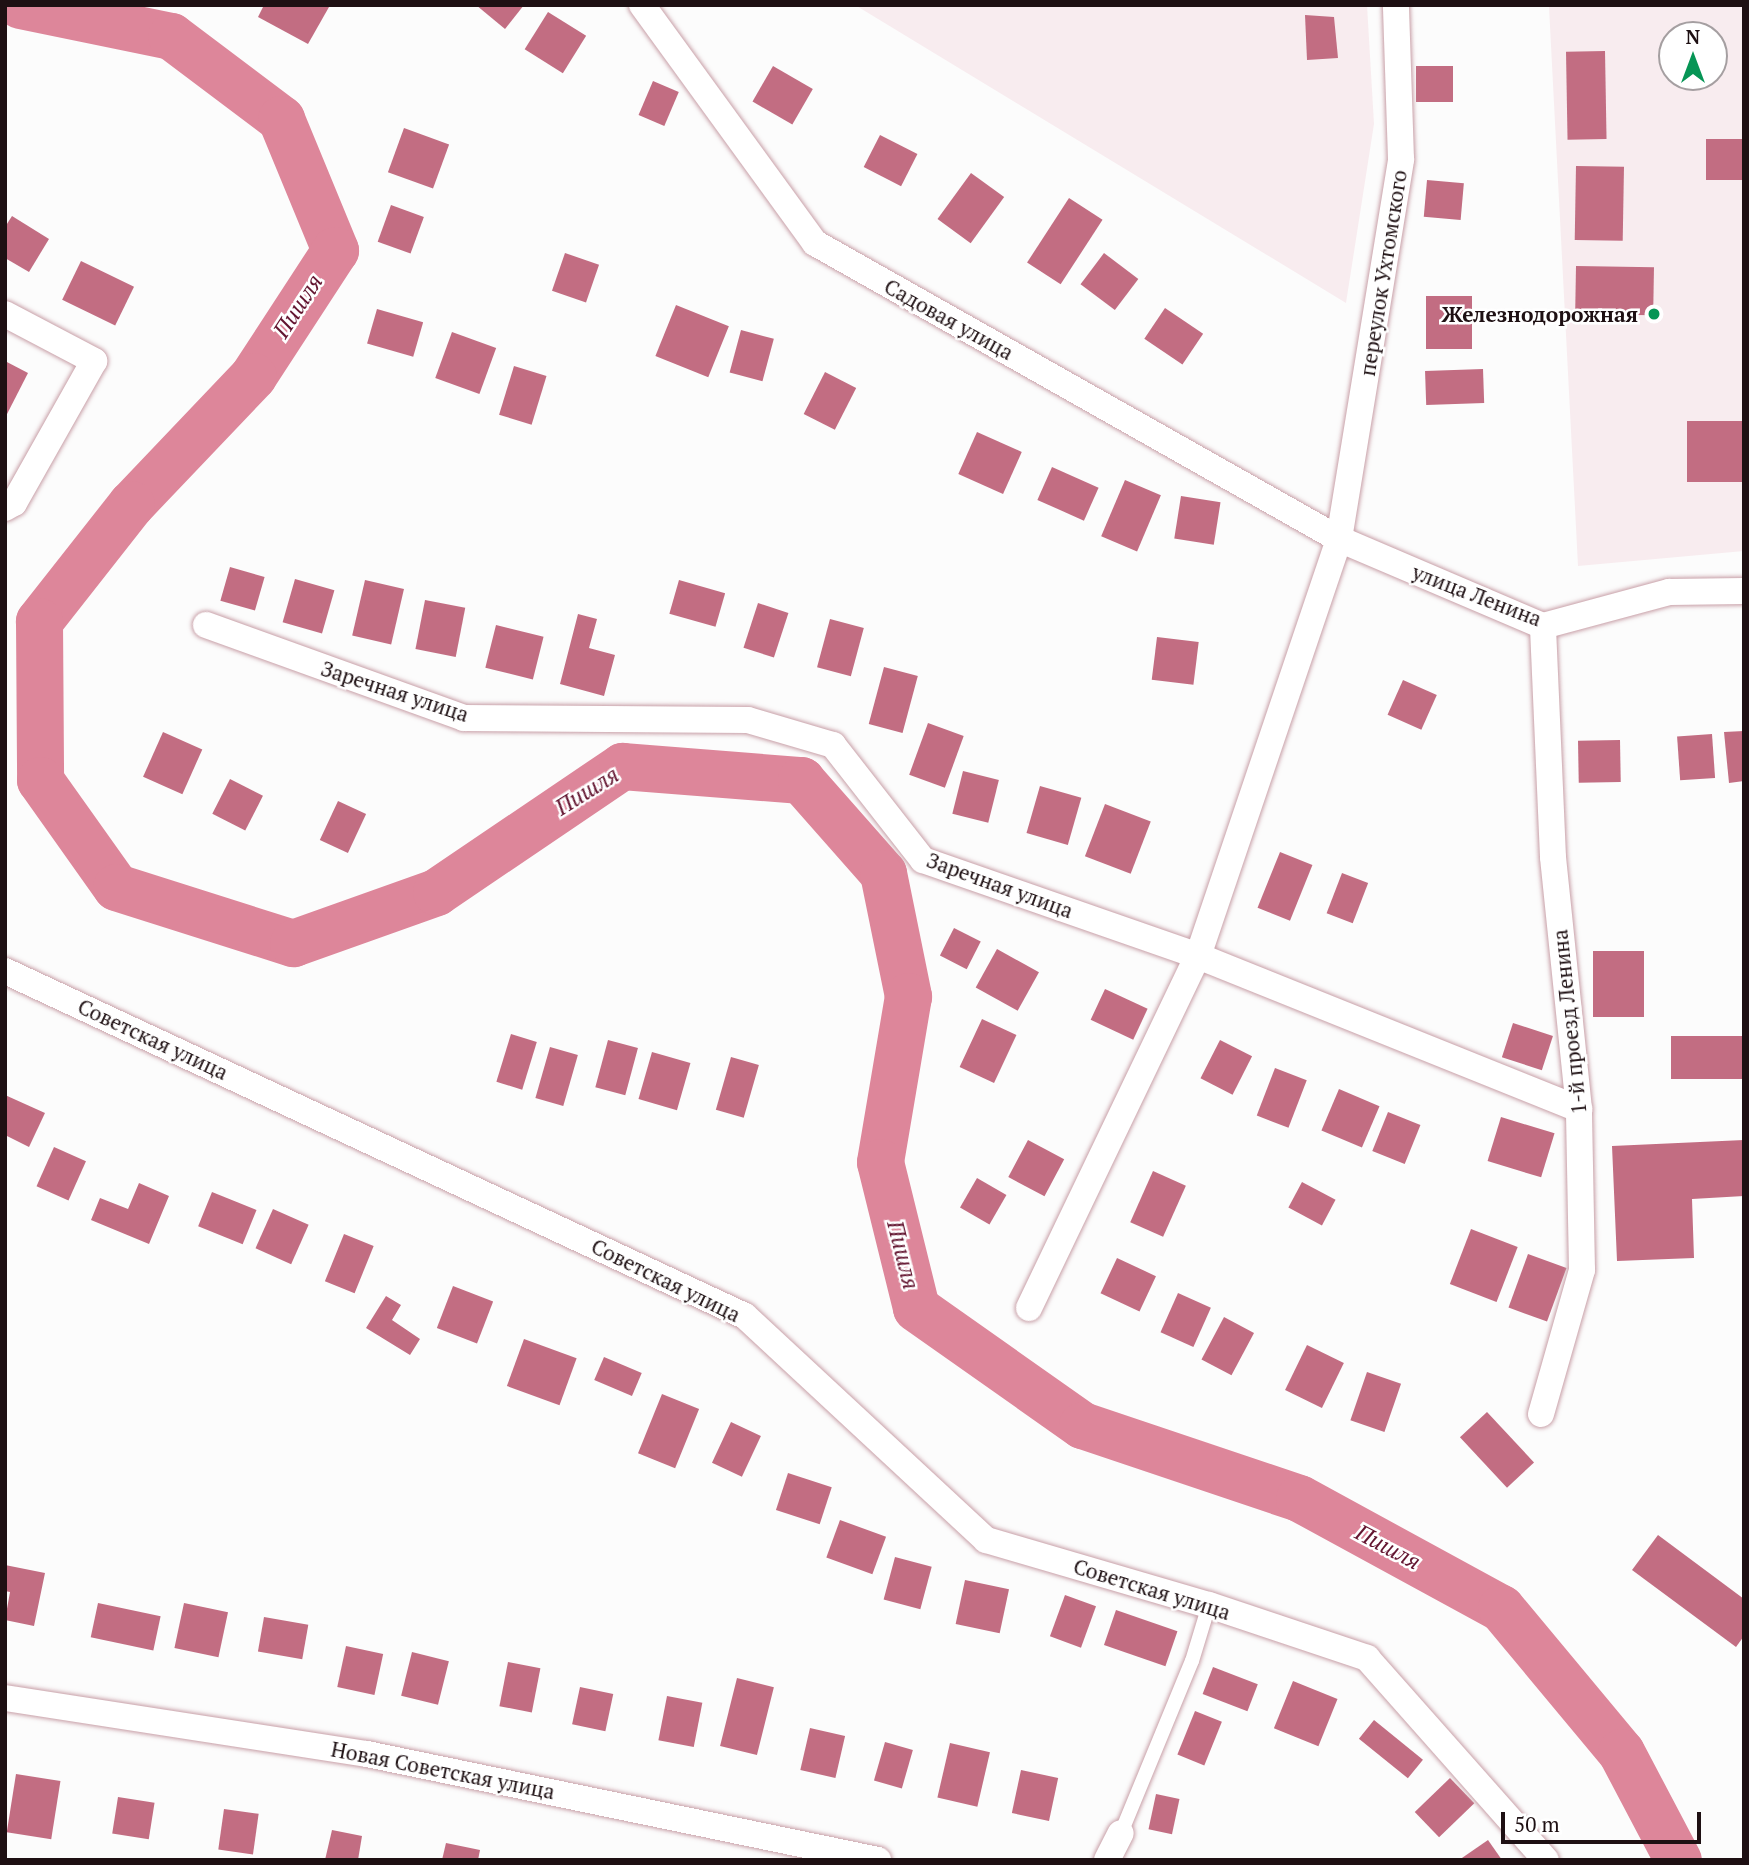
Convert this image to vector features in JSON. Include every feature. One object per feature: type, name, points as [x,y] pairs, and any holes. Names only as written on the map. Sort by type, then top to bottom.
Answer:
[{"type":"street","name":"Садовая улица","points":[[642,5],[815,243],[1339,539]]},
{"type":"street","name":"переулок Ухтомского","points":[[1029,1308],[1198,956],[1339,539],[1401,159],[1395,5]]},
{"type":"street","points":[[5,314],[94,361],[14,503],[5,508]]},
{"type":"street","name":"улица Ленина","points":[[1339,539],[1543,626],[1669,592],[1744,591]]},
{"type":"street","name":"Заречная улица","points":[[205,625],[464,718],[748,720],[833,745],[923,860],[1198,956],[1578,1109]]},
{"type":"street","name":"1-й проезд Ленина","points":[[1541,1414],[1582,1270],[1578,1109],[1553,857],[1543,626]]},
{"type":"street","name":"Советская улица","points":[[5,971],[745,1315],[986,1539],[1209,1605],[1367,1658],[1546,1860]]},
{"type":"street","name":"Новая Советская улица","points":[[5,1698],[367,1754],[878,1860]]},
{"type":"street","points":[[1107,1860],[1122,1833]]},
{"type":"lane","points":[[1122,1833],[1192,1661],[1209,1605]]},
{"type":"shaded area","points":[[855,5],[1367,5],[1374,124],[1346,303]]},
{"type":"shaded area","name":"Железнодорожная","points":[[1419,5],[1744,5],[1744,551],[1578,566],[1549,7]]},
{"type":"building","points":[[264,5],[329,7],[308,44],[258,17]]},
{"type":"building","points":[[476,5],[524,5],[505,29]]},
{"type":"building","points":[[548,12],[586,36],[563,73],[525,49]]},
{"type":"building","points":[[1305,15],[1334,17],[1338,58],[1307,60]]},
{"type":"building","points":[[1605,51],[1607,139],[1568,140],[1566,52]]},
{"type":"building","points":[[773,66],[813,89],[792,125],[752,102]]},
{"type":"building","points":[[1416,66],[1453,66],[1453,102],[1416,102]]},
{"type":"building","points":[[653,81],[679,92],[664,126],[639,115]]},
{"type":"building","points":[[404,128],[449,144],[433,189],[388,172]]},
{"type":"building","points":[[880,135],[917,154],[901,186],[864,167]]},
{"type":"building","points":[[1706,139],[1744,139],[1744,180],[1706,180]]},
{"type":"building","points":[[1576,166],[1624,167],[1623,241],[1575,240]]},
{"type":"building","points":[[971,173],[1004,197],[971,243],[937,219]]},
{"type":"building","points":[[1427,180],[1464,183],[1461,220],[1424,217]]},
{"type":"building","points":[[1069,198],[1103,220],[1061,284],[1027,263]]},
{"type":"building","points":[[391,205],[424,217],[411,254],[378,242]]},
{"type":"building","points":[[12,216],[49,239],[29,272],[5,258],[5,227]]},
{"type":"building","points":[[565,253],[599,265],[586,303],[552,291]]},
{"type":"building","points":[[1104,253],[1138,279],[1115,310],[1081,284]]},
{"type":"building","points":[[81,261],[134,287],[115,326],[62,300]]},
{"type":"building","points":[[1576,266],[1654,267],[1653,315],[1575,314]]},
{"type":"building","points":[[1426,296],[1472,296],[1472,349],[1426,349]]},
{"type":"building","points":[[676,305],[729,326],[708,377],[655,356]]},
{"type":"building","points":[[1165,308],[1203,334],[1182,364],[1144,339]]},
{"type":"building","points":[[377,309],[423,322],[413,357],[367,344]]},
{"type":"building","points":[[741,330],[774,339],[762,381],[730,373]]},
{"type":"building","points":[[452,332],[496,348],[479,394],[435,378]]},
{"type":"building","points":[[5,361],[28,373],[5,418]]},
{"type":"building","points":[[514,366],[547,376],[532,425],[499,415]]},
{"type":"building","points":[[1483,369],[1484,403],[1426,405],[1425,371]]},
{"type":"building","points":[[825,372],[856,388],[835,430],[804,414]]},
{"type":"building","points":[[1687,421],[1744,421],[1744,482],[1687,482]]},
{"type":"building","points":[[977,432],[1022,452],[1003,494],[958,474]]},
{"type":"building","points":[[1052,467],[1099,488],[1084,521],[1037,500]]},
{"type":"building","points":[[1125,480],[1161,495],[1137,551],[1101,536]]},
{"type":"building","points":[[1181,496],[1221,502],[1214,545],[1174,538]]},
{"type":"building","points":[[230,567],[265,577],[255,611],[220,601]]},
{"type":"building","points":[[295,579],[334,590],[322,634],[283,622]]},
{"type":"building","points":[[365,580],[404,589],[391,645],[352,636]]},
{"type":"building","points":[[679,580],[725,593],[715,627],[669,614]]},
{"type":"building","points":[[425,600],[465,608],[456,657],[415,649]]},
{"type":"building","points":[[758,603],[788,613],[774,658],[743,648]]},
{"type":"building","points":[[578,614],[597,619],[589,648],[615,655],[604,696],[560,684]]},
{"type":"building","points":[[830,619],[864,628],[851,676],[817,667]]},
{"type":"building","points":[[496,625],[544,637],[533,680],[485,668]]},
{"type":"building","points":[[1157,637],[1199,642],[1193,685],[1152,680]]},
{"type":"building","points":[[884,667],[918,676],[903,733],[869,724]]},
{"type":"building","points":[[1403,680],[1437,695],[1421,730],[1388,715]]},
{"type":"building","points":[[928,723],[964,736],[945,788],[909,775]]},
{"type":"building","points":[[1744,731],[1744,781],[1729,783],[1724,732]]},
{"type":"building","points":[[163,732],[202,749],[182,794],[143,777]]},
{"type":"building","points":[[1712,734],[1715,778],[1680,780],[1677,736]]},
{"type":"building","points":[[1620,740],[1621,782],[1579,783],[1578,741]]},
{"type":"building","points":[[963,771],[999,780],[988,823],[952,814]]},
{"type":"building","points":[[230,779],[263,796],[245,831],[212,814]]},
{"type":"building","points":[[1040,786],[1081,798],[1068,845],[1026,833]]},
{"type":"building","points":[[338,801],[366,814],[348,853],[320,840]]},
{"type":"building","points":[[1105,804],[1151,822],[1131,874],[1085,856]]},
{"type":"building","points":[[1280,852],[1312,865],[1290,921],[1258,908]]},
{"type":"building","points":[[1342,873],[1368,883],[1353,923],[1327,913]]},
{"type":"building","points":[[954,928],[981,942],[967,969],[940,956]]},
{"type":"building","points":[[997,949],[1039,972],[1018,1011],[976,987]]},
{"type":"building","points":[[1593,951],[1644,951],[1644,1017],[1593,1017]]},
{"type":"building","points":[[1105,989],[1148,1009],[1133,1040],[1091,1020]]},
{"type":"building","points":[[982,1019],[1016,1035],[994,1083],[960,1067]]},
{"type":"building","points":[[1513,1023],[1553,1036],[1542,1070],[1502,1057]]},
{"type":"building","points":[[511,1034],[537,1042],[522,1090],[496,1082]]},
{"type":"building","points":[[1671,1036],[1744,1036],[1744,1079],[1671,1079]]},
{"type":"building","points":[[608,1040],[638,1048],[625,1095],[595,1087]]},
{"type":"building","points":[[1220,1040],[1252,1056],[1233,1095],[1200,1078]]},
{"type":"building","points":[[550,1047],[578,1055],[563,1106],[535,1098]]},
{"type":"building","points":[[652,1052],[690,1063],[677,1110],[638,1099]]},
{"type":"building","points":[[731,1057],[759,1065],[744,1118],[716,1110]]},
{"type":"building","points":[[1275,1068],[1307,1080],[1288,1128],[1257,1116]]},
{"type":"building","points":[[1339,1089],[1380,1106],[1362,1148],[1321,1130]]},
{"type":"building","points":[[5,1095],[45,1113],[29,1147],[5,1135]]},
{"type":"building","points":[[1388,1112],[1420,1125],[1405,1164],[1372,1151]]},
{"type":"building","points":[[1501,1117],[1555,1133],[1541,1177],[1488,1161]]},
{"type":"building","points":[[1028,1140],[1064,1159],[1044,1196],[1008,1177]]},
{"type":"building","points":[[1744,1140],[1744,1196],[1692,1199],[1694,1258],[1617,1261],[1612,1146]]},
{"type":"building","points":[[54,1147],[86,1161],[68,1201],[37,1186]]},
{"type":"building","points":[[1153,1171],[1186,1186],[1163,1237],[1130,1222]]},
{"type":"building","points":[[977,1178],[1006,1195],[989,1224],[960,1207]]},
{"type":"building","points":[[1302,1182],[1336,1200],[1322,1225],[1288,1208]]},
{"type":"building","points":[[139,1183],[169,1196],[149,1244],[91,1220],[100,1198],[128,1209]]},
{"type":"building","points":[[212,1192],[257,1210],[243,1244],[198,1226]]},
{"type":"building","points":[[273,1209],[309,1225],[291,1264],[256,1248]]},
{"type":"building","points":[[1471,1229],[1518,1247],[1497,1302],[1450,1284]]},
{"type":"building","points":[[344,1234],[374,1246],[355,1293],[325,1281]]},
{"type":"building","points":[[1528,1254],[1567,1268],[1547,1322],[1509,1308]]},
{"type":"building","points":[[1117,1258],[1156,1276],[1139,1312],[1101,1293]]},
{"type":"building","points":[[453,1286],[493,1301],[477,1343],[437,1328]]},
{"type":"building","points":[[1178,1293],[1211,1308],[1193,1347],[1161,1332]]},
{"type":"building","points":[[386,1296],[401,1305],[392,1320],[420,1339],[410,1355],[366,1328]]},
{"type":"building","points":[[1224,1317],[1254,1333],[1231,1375],[1201,1359]]},
{"type":"building","points":[[524,1339],[577,1358],[560,1405],[507,1386]]},
{"type":"building","points":[[1307,1345],[1344,1363],[1322,1408],[1285,1390]]},
{"type":"building","points":[[604,1357],[642,1373],[632,1396],[594,1380]]},
{"type":"building","points":[[1367,1372],[1401,1384],[1384,1432],[1350,1420]]},
{"type":"building","points":[[662,1394],[699,1409],[675,1468],[638,1453]]},
{"type":"building","points":[[1487,1412],[1534,1462],[1507,1488],[1460,1437]]},
{"type":"building","points":[[731,1422],[761,1436],[742,1477],[712,1463]]},
{"type":"building","points":[[788,1473],[832,1487],[820,1524],[776,1510]]},
{"type":"building","points":[[840,1520],[886,1537],[872,1574],[826,1558]]},
{"type":"building","points":[[1658,1535],[1744,1599],[1744,1636],[1736,1647],[1632,1570]]},
{"type":"building","points":[[895,1557],[932,1567],[920,1609],[884,1600]]},
{"type":"building","points":[[5,1565],[45,1573],[34,1626],[5,1620],[10,1592],[5,1591]]},
{"type":"building","points":[[965,1580],[1009,1589],[1000,1633],[956,1624]]},
{"type":"building","points":[[1065,1595],[1096,1606],[1081,1648],[1050,1636]]},
{"type":"building","points":[[98,1603],[161,1616],[153,1651],[91,1637]]},
{"type":"building","points":[[184,1603],[228,1612],[218,1657],[174,1648]]},
{"type":"building","points":[[1116,1610],[1177,1631],[1165,1666],[1104,1645]]},
{"type":"building","points":[[264,1617],[308,1625],[302,1659],[258,1651]]},
{"type":"building","points":[[346,1646],[383,1654],[374,1695],[337,1687]]},
{"type":"building","points":[[412,1652],[449,1661],[438,1705],[401,1696]]},
{"type":"building","points":[[508,1662],[540,1668],[532,1712],[499,1706]]},
{"type":"building","points":[[1213,1667],[1258,1684],[1247,1711],[1203,1694]]},
{"type":"building","points":[[737,1678],[774,1687],[757,1755],[720,1746]]},
{"type":"building","points":[[1293,1681],[1338,1699],[1318,1746],[1274,1728]]},
{"type":"building","points":[[580,1687],[613,1694],[605,1731],[572,1724]]},
{"type":"building","points":[[667,1696],[702,1703],[694,1747],[658,1740]]},
{"type":"building","points":[[1195,1711],[1222,1722],[1204,1765],[1177,1755]]},
{"type":"building","points":[[1374,1720],[1423,1760],[1408,1778],[1359,1739]]},
{"type":"building","points":[[810,1728],[845,1736],[835,1778],[800,1770]]},
{"type":"building","points":[[885,1742],[913,1750],[902,1788],[874,1780]]},
{"type":"building","points":[[950,1743],[990,1752],[977,1807],[937,1798]]},
{"type":"building","points":[[1021,1770],[1058,1778],[1049,1821],[1012,1813]]},
{"type":"building","points":[[16,1774],[60,1781],[51,1839],[7,1832]]},
{"type":"building","points":[[1450,1778],[1474,1803],[1439,1837],[1415,1812]]},
{"type":"building","points":[[1156,1794],[1179,1799],[1172,1834],[1149,1829]]},
{"type":"building","points":[[118,1797],[155,1803],[149,1839],[112,1834]]},
{"type":"building","points":[[224,1809],[259,1814],[253,1854],[218,1850]]},
{"type":"building","points":[[332,1830],[362,1836],[358,1860],[325,1860]]},
{"type":"building","points":[[1488,1840],[1502,1860],[1459,1860]]},
{"type":"building","points":[[446,1843],[480,1850],[478,1860],[442,1860]]},
{"type":"waterway","name":"Пишля","points":[[20,5],[171,36],[281,119],[335,250],[253,376],[131,504],[39,621],[40,780],[116,887],[293,943],[436,892],[622,766],[801,780],[883,873],[908,996],[880,1162],[916,1308],[1082,1425],[1299,1498],[1501,1608],[1621,1752],[1678,1860]]},
{"type":"place","name":"Железнодорожная","points":[[1654,314]]}]
